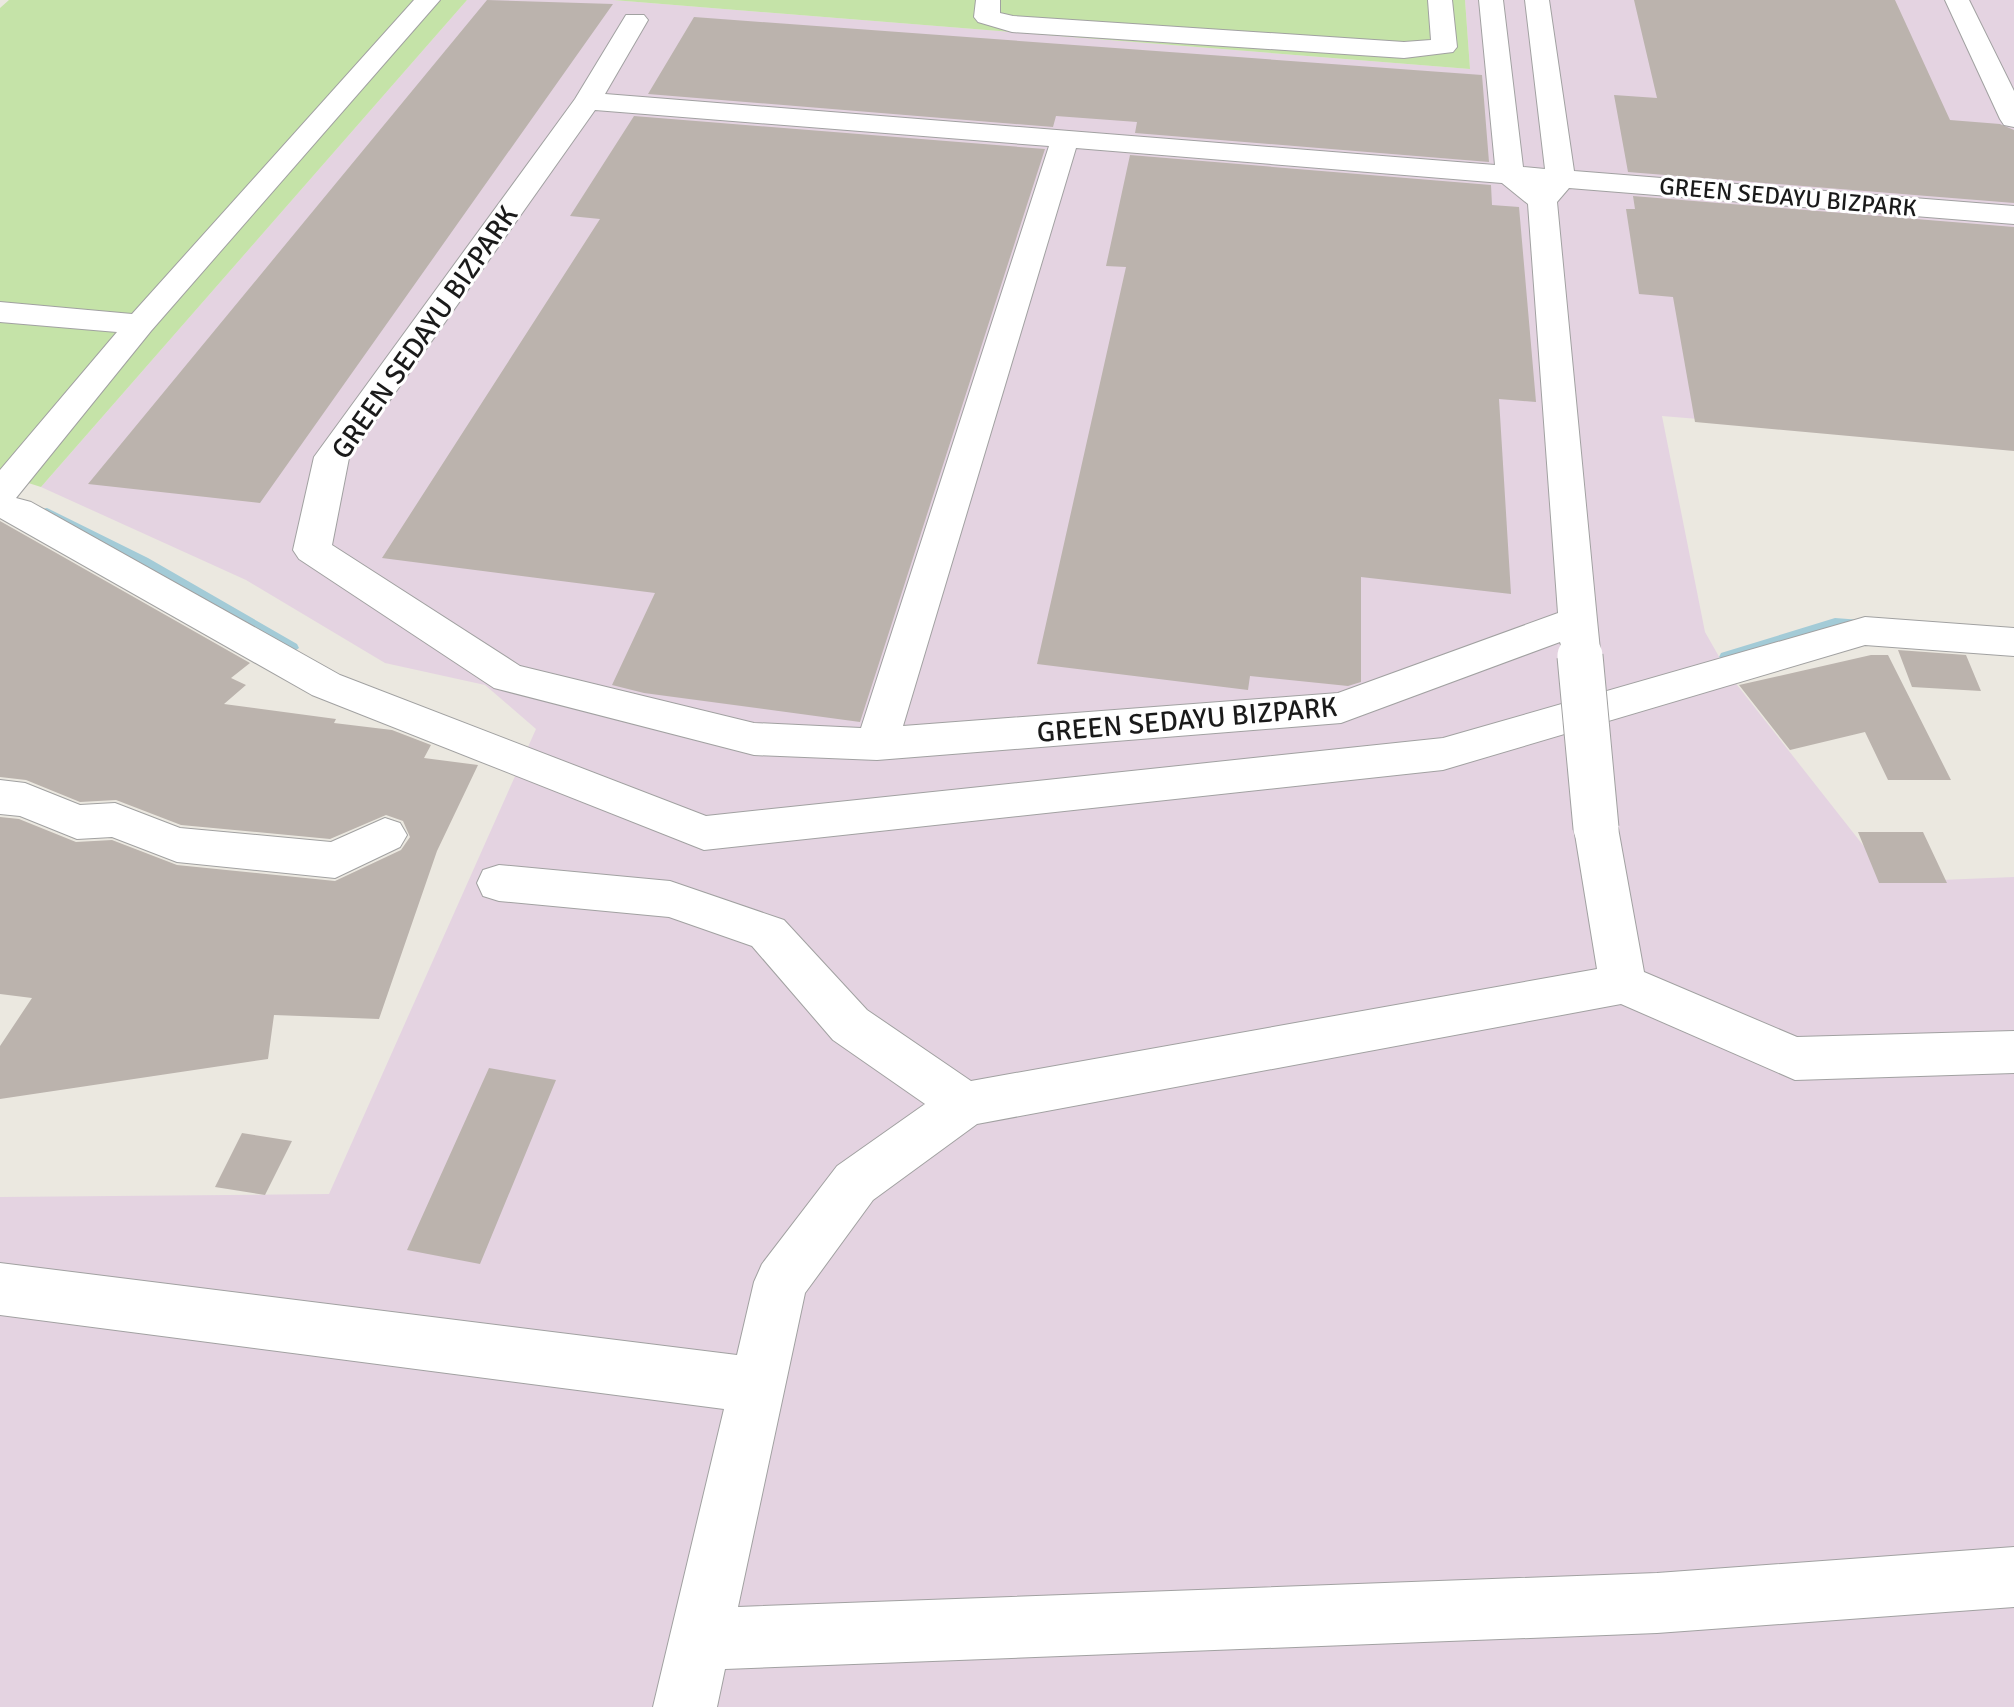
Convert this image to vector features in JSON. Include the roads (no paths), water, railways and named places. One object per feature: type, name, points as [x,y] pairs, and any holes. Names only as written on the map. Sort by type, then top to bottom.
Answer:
[{"type":"street","points":[[0,493],[140,324],[428,0]]},
{"type":"street","points":[[988,0],[987,17],[1012,24],[1404,50],[1444,47],[1440,0]]},
{"type":"street","points":[[1491,0],[1510,175]]},
{"type":"street","points":[[1537,0],[1579,636],[1596,828],[1623,984]]},
{"type":"street","points":[[1957,0],[2014,119]]},
{"type":"street","name":"GREEN SEDAYU BIZPARK","points":[[635,20],[588,101],[332,457],[312,550],[508,678],[754,739],[877,744],[1341,708],[1579,636]]},
{"type":"street","name":"GREEN SEDAYU BIZPARK","points":[[588,101],[1510,175],[1551,190],[2014,215]]},
{"type":"street","points":[[877,744],[1065,140]]},
{"type":"street","points":[[0,312],[140,324]]},
{"type":"street","points":[[0,506],[18,510],[326,685],[704,833],[1443,754],[1865,631],[2014,642]]},
{"type":"street","points":[[0,797],[25,800],[77,822],[115,820],[177,845],[335,860],[385,835]]},
{"type":"street","points":[[499,883],[670,899],[768,933],[850,1025],[965,1104]]},
{"type":"street","points":[[685,1707],[781,1282],[855,1183],[965,1104],[1623,984],[1795,1059],[2014,1052]]},
{"type":"street","points":[[0,1289],[757,1385]]},
{"type":"street","points":[[700,1639],[1657,1603],[2014,1577]]},
{"type":"waterway","points":[[47,512],[143,561],[292,648]]},
{"type":"waterway","points":[[1726,657],[1835,623],[1861,625]]}]
